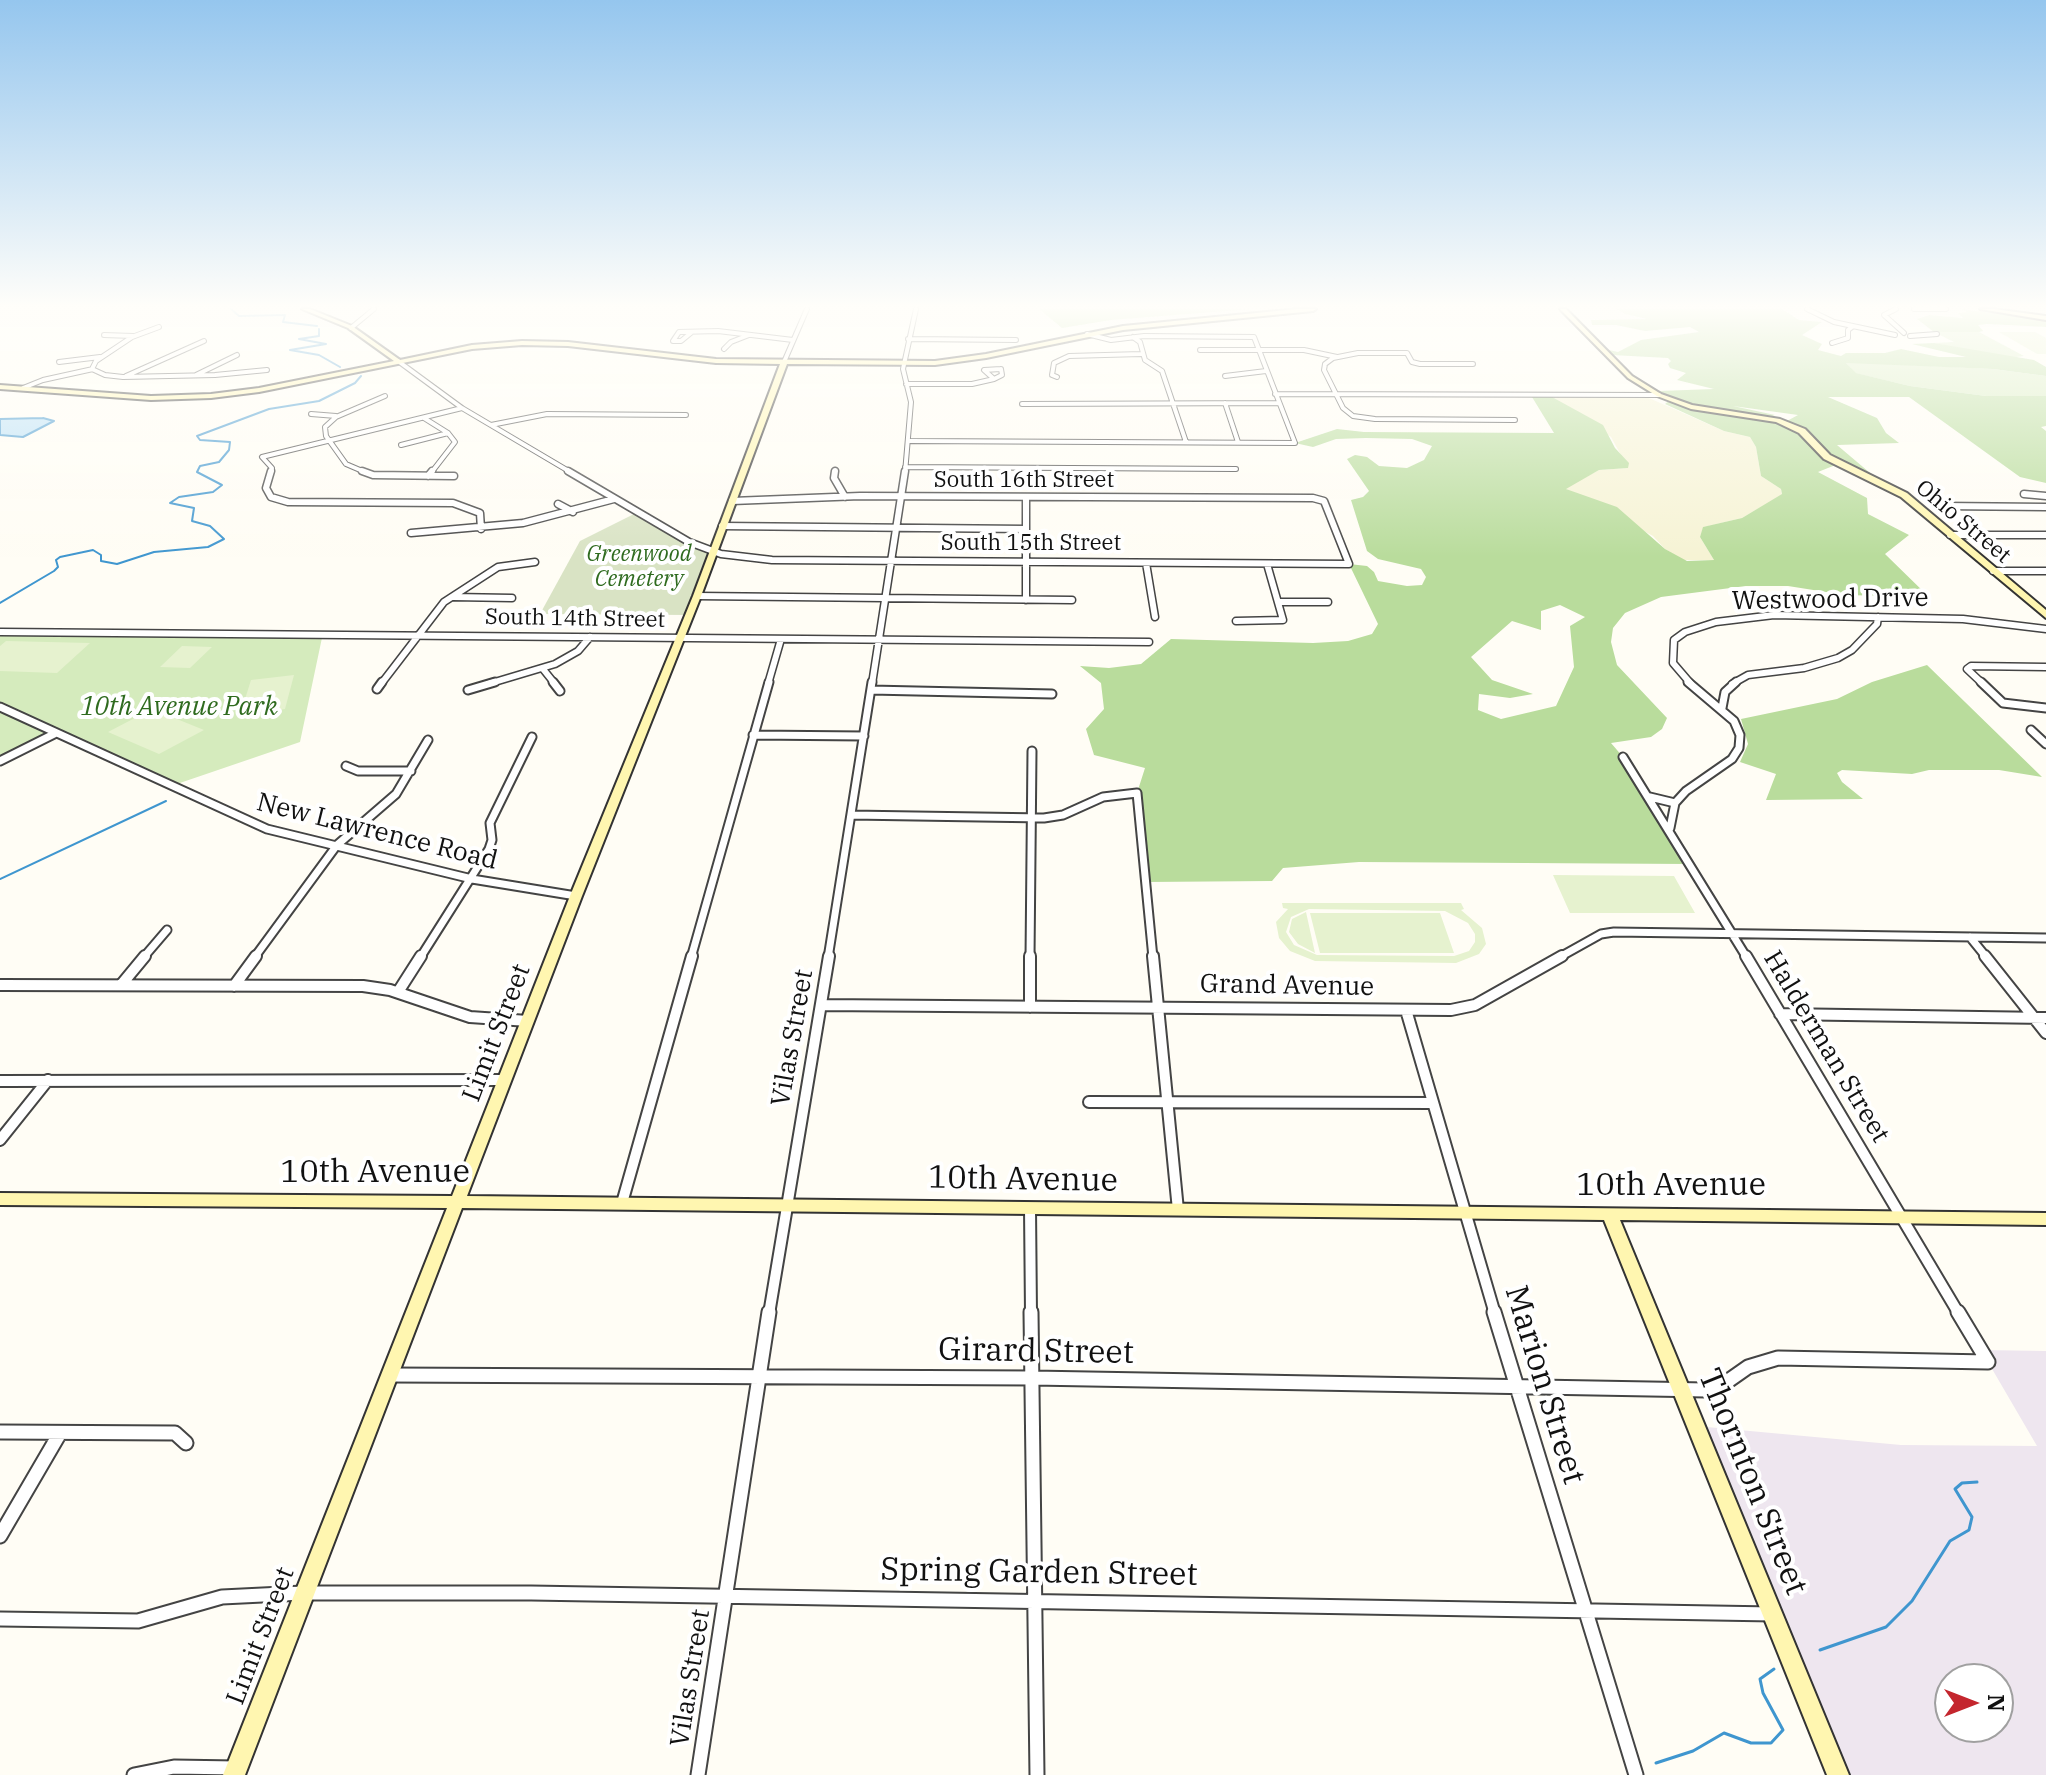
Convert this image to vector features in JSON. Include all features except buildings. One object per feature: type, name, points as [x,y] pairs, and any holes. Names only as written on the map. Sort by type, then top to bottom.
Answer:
[{"type":"street","points":[[74,392],[151,398],[244,392]]},
{"type":"street","name":"South 15th Street","points":[[440,392],[614,499],[713,552],[749,559],[1349,564]]},
{"type":"street","name":"Limit Street","points":[[235,1772],[576,896],[697,596],[773,392]]},
{"type":"street","name":"Vilas Street","points":[[698,1775],[786,1204],[880,640],[910,441],[912,414],[908,392]]},
{"type":"street","points":[[1171,392],[1186,442]]},
{"type":"street","name":"Ohio Street","points":[[1654,392],[1691,407],[1787,423],[1809,436],[1827,457],[1893,488],[2046,615]]},
{"type":"street","points":[[910,441],[1295,443],[1275,394],[1659,395]]},
{"type":"street","points":[[1336,394],[1346,412],[1363,418],[1515,420]]},
{"type":"street","points":[[385,396],[336,417],[325,427],[324,432],[346,464],[361,472],[387,476],[454,476]]},
{"type":"street","points":[[1225,403],[1238,442]]},
{"type":"street","points":[[1022,404],[1279,403]]},
{"type":"street","points":[[462,408],[262,457],[272,468],[266,488],[268,494],[278,500],[453,503],[480,513],[481,529]]},
{"type":"street","points":[[311,414],[336,417]]},
{"type":"street","points":[[491,425],[547,414],[665,415]]},
{"type":"street","points":[[424,418],[454,438],[454,446],[428,476]]},
{"type":"street","points":[[401,445],[448,433]]},
{"type":"street","points":[[905,467],[1236,469]]},
{"type":"street","points":[[835,471],[834,478],[845,497]]},
{"type":"street","points":[[2024,494],[2045,497]]},
{"type":"street","name":"South 16th Street","points":[[732,501],[901,496],[1318,498],[1324,501],[1349,564]]},
{"type":"street","points":[[1026,497],[1026,600]]},
{"type":"street","points":[[411,533],[523,523],[614,499]]},
{"type":"street","points":[[558,504],[573,512]]},
{"type":"street","points":[[1942,506],[2046,507]]},
{"type":"street","points":[[722,526],[1026,529]]},
{"type":"street","points":[[1950,535],[2046,535]]},
{"type":"street","points":[[377,689],[438,608],[502,565],[535,562]]},
{"type":"street","points":[[1146,563],[1155,617]]},
{"type":"street","points":[[1236,621],[1283,620],[1267,564]]},
{"type":"street","points":[[1993,571],[2046,571]]},
{"type":"street","points":[[697,596],[1072,600]]},
{"type":"street","points":[[452,597],[512,598]]},
{"type":"street","points":[[1279,602],[1328,602]]},
{"type":"street","name":"Westwood Drive","points":[[1675,803],[1686,791],[1732,759],[1739,748],[1740,735],[1734,721],[1722,708],[1680,674],[1673,663],[1674,640],[1685,632],[1744,616],[1986,621],[2046,629]]},
{"type":"street","points":[[1702,692],[1725,692],[1748,675],[1804,668],[1838,658],[1852,650],[1877,624],[1878,617]]},
{"type":"street","name":"South 14th Street","points":[[0,632],[1149,642]]},
{"type":"street","points":[[468,690],[567,659],[590,637]]},
{"type":"street","points":[[622,1203],[781,639]]},
{"type":"street","points":[[2046,667],[1971,666],[1967,669],[2003,703],[2046,708]]},
{"type":"street","points":[[543,669],[560,691]]},
{"type":"street","points":[[871,690],[1052,694]]},
{"type":"street","points":[[1722,708],[1725,692]]},
{"type":"street","name":"New Lawrence Road","points":[[0,707],[245,821],[472,879],[576,896]]},
{"type":"street","points":[[2031,730],[2046,744]]},
{"type":"street","points":[[0,761],[56,733]]},
{"type":"street","points":[[753,735],[864,736]]},
{"type":"street","points":[[398,992],[472,879],[492,840],[490,823],[494,813],[532,737]]},
{"type":"street","points":[[234,986],[337,845],[391,801],[428,740]]},
{"type":"street","points":[[1030,1007],[1032,751]]},
{"type":"street","name":"Halderman Street","points":[[1623,757],[1670,829],[1988,1362]]},
{"type":"street","points":[[346,766],[358,771],[411,771]]},
{"type":"street","points":[[851,815],[1063,815],[1103,797],[1137,793],[1178,1210]]},
{"type":"street","points":[[1649,797],[1675,803],[1670,829]]},
{"type":"street","points":[[121,985],[167,930]]},
{"type":"street","name":"Grand Avenue","points":[[821,1005],[1451,1010],[1475,1005],[1601,934],[1732,932],[2046,938]]},
{"type":"street","points":[[1970,937],[2046,1033]]},
{"type":"street","points":[[0,985],[363,986],[398,992],[470,1017],[528,1021]]},
{"type":"street","name":"Marion Street","points":[[1406,1010],[1464,1214],[1636,1775]]},
{"type":"street","points":[[1780,1014],[2046,1018]]},
{"type":"street","points":[[0,1140],[48,1080]]},
{"type":"street","points":[[0,1081],[505,1080]]},
{"type":"street","points":[[1089,1102],[1433,1103]]},
{"type":"street","name":"10th Avenue","points":[[0,1199],[786,1204],[2046,1219]]},
{"type":"street","points":[[1030,1208],[1037,1775]]},
{"type":"street","name":"Thornton Street","points":[[1609,1213],[1838,1775]]},
{"type":"street","name":"Girard Street","points":[[390,1375],[1033,1378],[1706,1390],[1728,1381],[1748,1367],[1778,1358],[1988,1362]]},
{"type":"street","points":[[0,1432],[175,1433],[186,1443]]},
{"type":"street","points":[[0,1536],[60,1433]]},
{"type":"street","name":"Spring Garden Street","points":[[0,1619],[138,1621],[222,1597],[303,1593],[1036,1600],[1774,1614]]},
{"type":"street","points":[[134,1775],[174,1767],[235,1772]]},
{"type":"shaded area","points":[[1552,397],[1649,398],[1724,431],[1750,437],[1756,447],[1761,476],[1781,489],[1782,495],[1742,518],[1704,527],[1700,537],[1714,560],[1682,560],[1653,536],[1564,488],[1599,470],[1628,468],[1611,437]]},
{"type":"shaded area","points":[[1981,1350],[2046,1351],[2046,1775],[1838,1775],[1696,1426],[1901,1445],[2037,1446]]},
{"type":"green space","points":[[1660,392],[1954,392],[1986,396],[2046,396],[2046,426],[2041,427],[2046,431],[2046,483],[2020,477],[1909,397],[1828,397],[1877,418],[1886,433],[1899,443],[1837,445],[1876,478],[1837,461],[1812,435],[1787,421],[1798,415],[1733,406],[1775,415],[1772,416],[1674,400]]},
{"type":"green space","points":[[1954,392],[2046,392],[2046,396],[1986,396]]},
{"type":"green space","points":[[1532,397],[1552,397],[1603,425],[1615,448],[1629,463],[1628,468],[1599,470],[1566,489],[1617,507],[1665,549],[1687,561],[1714,560],[1700,537],[1703,527],[1742,518],[1782,494],[1781,489],[1761,476],[1756,447],[1750,437],[1724,431],[1665,404],[1670,400],[1787,423],[1838,464],[1818,472],[1867,498],[1868,514],[1909,535],[1885,554],[1929,597],[1845,595],[1788,586],[1746,586],[1661,597],[1625,613],[1613,628],[1611,642],[1617,665],[1667,718],[1662,729],[1651,737],[1611,743],[1690,864],[1359,862],[1283,868],[1272,881],[1146,882],[1137,793],[1145,768],[1094,755],[1086,729],[1104,709],[1101,683],[1080,666],[1109,668],[1141,664],[1171,639],[1348,641],[1372,634],[1378,624],[1349,564],[1367,566],[1378,581],[1422,585],[1426,577],[1421,569],[1378,559],[1367,551],[1351,500],[1363,497],[1369,491],[1347,459],[1355,455],[1367,457],[1379,466],[1407,468],[1424,460],[1432,446],[1412,439],[1336,439],[1313,447],[1295,443],[1337,429],[1364,432],[1554,433]],"holes":[[[1560,605],[1585,617],[1570,626],[1574,667],[1556,706],[1501,719],[1478,710],[1479,694],[1510,698],[1533,694],[1492,680],[1471,657],[1512,621],[1541,630],[1541,611]]]},
{"type":"green space","name":"Greenwood Cemetery","points":[[638,512],[713,552],[689,615],[540,614],[580,541]]},
{"type":"green space","name":"10th Avenue Park","points":[[323,633],[300,742],[174,785],[56,733],[0,761],[0,635]]},
{"type":"green space","points":[[6,641],[90,643],[57,673],[0,671],[0,646]]},
{"type":"green space","points":[[182,646],[212,647],[190,668],[160,667]]},
{"type":"green space","points":[[1927,665],[2042,777],[1999,770],[1929,770],[1912,774],[1842,770],[1837,773],[1842,782],[1863,799],[1766,800],[1776,774],[1740,762],[1748,744],[1741,719],[1837,699],[1872,682]]},
{"type":"green space","points":[[294,675],[285,709],[240,715],[251,680]]},
{"type":"green space","points":[[152,709],[204,730],[159,754],[108,732]]},
{"type":"green space","points":[[1553,875],[1674,876],[1695,913],[1570,913]]},
{"type":"green space","points":[[1282,903],[1461,903],[1464,909],[1461,910],[1482,928],[1486,944],[1479,954],[1456,963],[1315,961],[1290,951],[1279,938],[1276,922],[1288,909],[1283,908]],"holes":[[[1309,909],[1445,911],[1468,923],[1475,934],[1475,942],[1469,951],[1454,956],[1317,955],[1294,945],[1286,932],[1291,917]]]},
{"type":"green space","points":[[1306,912],[1315,953],[1298,944],[1289,932],[1292,919]]},
{"type":"green space","points":[[1310,913],[1440,913],[1454,953],[1320,953]]},
{"type":"water","points":[[43,418],[54,421],[23,437],[0,435],[0,419]]},
{"type":"waterway","points":[[0,603],[54,571],[58,567],[56,560],[60,557],[93,550],[101,555],[101,561],[117,564],[154,552],[208,547],[224,539],[210,526],[192,521],[194,508],[170,503],[179,497],[213,492],[222,485],[197,472],[200,466],[219,462],[229,450],[230,442],[200,440],[197,436],[269,409],[319,401],[337,392]]},
{"type":"waterway","points":[[0,879],[166,801]]},
{"type":"waterway","points":[[1820,1650],[1886,1627],[1912,1601],[1950,1541],[1969,1530],[1972,1517],[1955,1489],[1962,1483],[1977,1482]]},
{"type":"waterway","points":[[1656,1763],[1693,1751],[1724,1733],[1751,1743],[1771,1743],[1783,1730],[1763,1693],[1760,1679],[1774,1669]]}]
